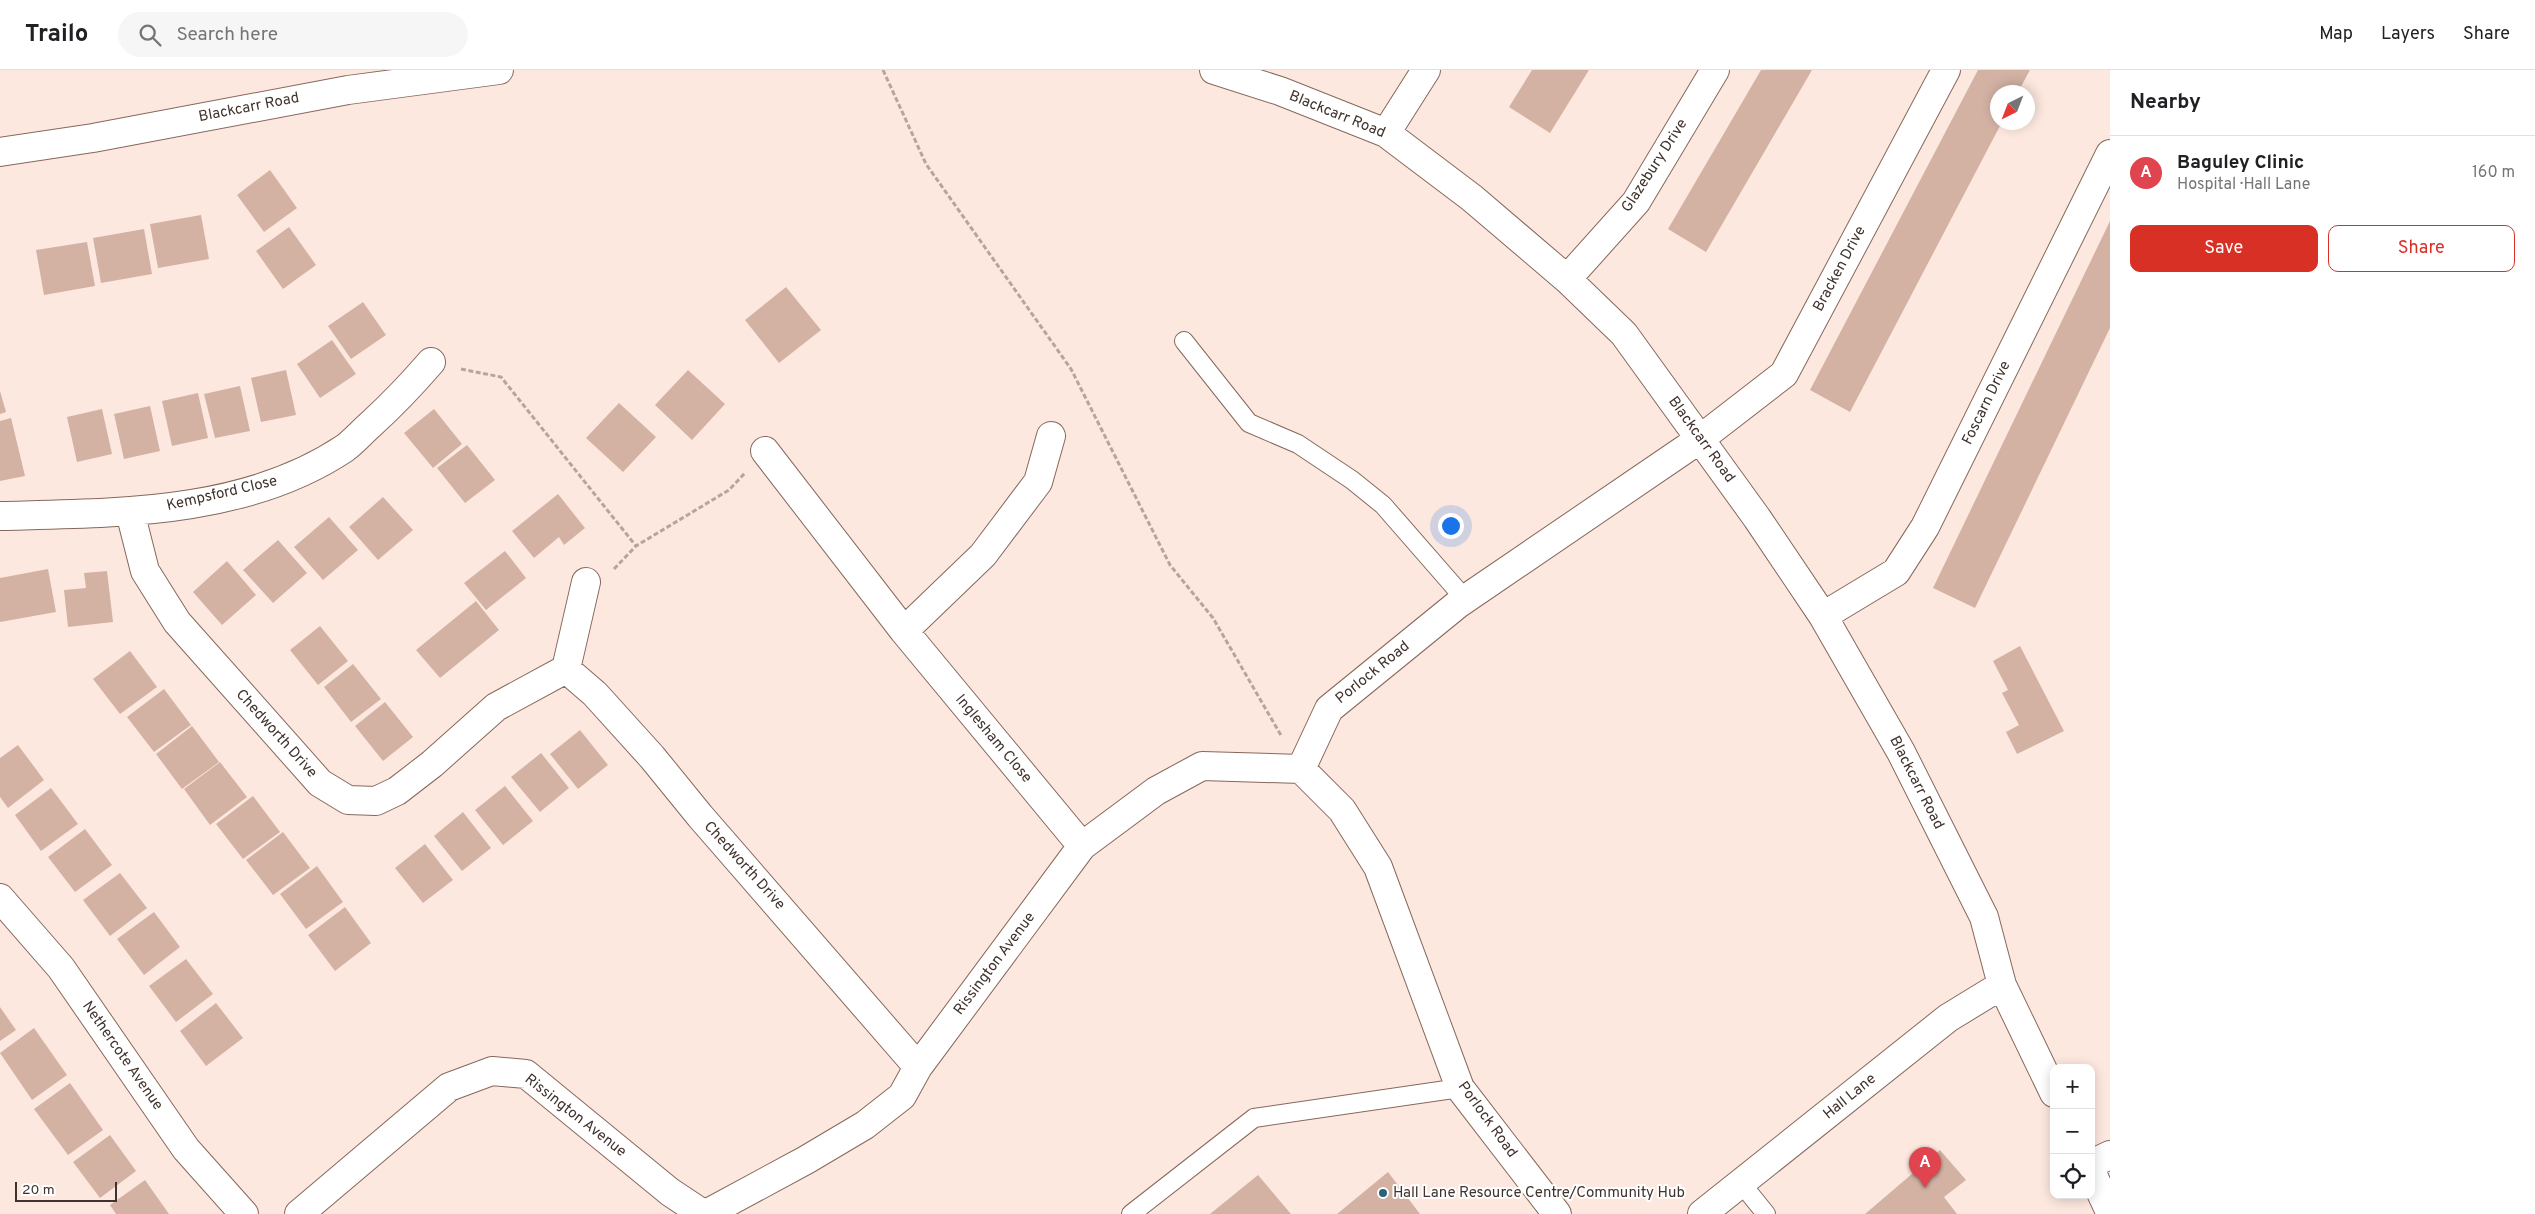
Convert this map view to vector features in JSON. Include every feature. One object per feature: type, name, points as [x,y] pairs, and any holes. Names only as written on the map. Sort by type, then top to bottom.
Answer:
[{"type":"street","name":"Blackcarr Road","points":[[0,152],[93,138],[345,80],[499,70]]},
{"type":"street","points":[[1386,134],[1426,70]]},
{"type":"street","name":"Glazebury Drive","points":[[1567,279],[1636,202],[1715,70]]},
{"type":"street","name":"Bracken Drive","points":[[1700,439],[1784,374],[1946,70]]},
{"type":"street","name":"Blackcarr Road","points":[[1224,71],[1280,91],[1386,134],[1472,198],[1567,279],[1624,334],[1700,439],[1823,616],[1901,752],[1984,917],[2002,985],[2050,1085]]},
{"type":"street","name":"Foscarn Drive","points":[[1823,616],[1896,572],[1925,526],[2110,154]]},
{"type":"street","name":"Kempsford Close","points":[[0,516],[130,512],[205,501],[284,480],[346,447],[404,394],[431,362]]},
{"type":"street","points":[[904,631],[983,555],[1038,482],[1051,436]]},
{"type":"street","name":"Porlock Road","points":[[1557,1214],[1460,1088],[1378,867],[1342,810],[1302,769],[1329,709],[1465,599],[1700,439]]},
{"type":"street","name":"Inglesham Close","points":[[765,451],[904,631],[1082,846]]},
{"type":"street","name":"Chedworth Drive","points":[[130,512],[146,571],[177,622],[320,783],[348,800],[376,801],[397,791],[496,707],[566,669],[595,694],[652,757],[700,816],[918,1067]]},
{"type":"street","points":[[566,669],[583,593]]},
{"type":"street","name":"Rissington Avenue","points":[[299,1214],[449,1087],[492,1071],[526,1074],[670,1192],[705,1214],[806,1160],[865,1125],[902,1096],[918,1067],[1082,846],[1156,791],[1202,766],[1302,769]]},
{"type":"street","name":"Nethercote Avenue","points":[[0,898],[61,968],[186,1149],[244,1214]]},
{"type":"street","name":"Hall Lane","points":[[1702,1214],[1948,1018],[2002,985]]},
{"type":"street","points":[[2095,1162],[2110,1155]]},
{"type":"street","points":[[2095,1180],[2110,1212]]},
{"type":"lane","points":[[1184,341],[1249,423],[1298,444],[1352,480],[1384,505],[1465,599]]},
{"type":"lane","points":[[1131,1214],[1254,1118],[1460,1088]]},
{"type":"lane","points":[[1741,1184],[1766,1214]]},
{"type":"path","points":[[883,70],[926,164],[1071,369],[1170,565],[1213,618],[1302,769]]},
{"type":"path","points":[[431,362],[501,377],[636,546]]},
{"type":"path","points":[[583,593],[636,546],[729,490],[765,451]]},
{"type":"building","points":[[1532,70],[1589,70],[1550,133],[1509,107]]},
{"type":"building","points":[[1761,70],[1812,70],[1706,252],[1668,229]]},
{"type":"building","points":[[1978,70],[2030,70],[2022,85],[1990,85],[1990,130],[1998,130],[1850,412],[1810,390]]},
{"type":"building","points":[[270,170],[297,208],[264,232],[237,195]]},
{"type":"building","points":[[201,215],[209,259],[158,268],[150,224]]},
{"type":"building","points":[[2110,221],[2110,328],[1975,608],[1933,588]]},
{"type":"building","points":[[289,227],[316,265],[283,289],[256,251]]},
{"type":"building","points":[[144,229],[152,274],[101,283],[93,238]]},
{"type":"building","points":[[87,242],[95,286],[44,295],[36,250]]},
{"type":"building","points":[[786,287],[821,330],[779,363],[745,320]]},
{"type":"building","points":[[363,302],[386,335],[351,359],[328,326]]},
{"type":"building","points":[[332,340],[356,374],[320,398],[297,364]]},
{"type":"building","points":[[286,370],[296,415],[261,422],[251,378]]},
{"type":"building","points":[[688,370],[725,404],[692,440],[655,405]]},
{"type":"building","points":[[240,386],[250,431],[215,438],[204,394]]},
{"type":"building","points":[[0,391],[6,412],[0,414]]},
{"type":"building","points":[[198,393],[208,438],[172,446],[162,401]]},
{"type":"building","points":[[619,403],[656,437],[623,472],[586,438]]},
{"type":"building","points":[[150,406],[160,451],[124,459],[114,414]]},
{"type":"building","points":[[102,409],[112,454],[77,462],[67,417]]},
{"type":"building","points":[[434,409],[462,444],[433,468],[404,433]]},
{"type":"building","points":[[11,418],[25,476],[0,481],[0,421]]},
{"type":"building","points":[[467,445],[495,480],[465,503],[437,468]]},
{"type":"building","points":[[558,494],[585,528],[564,545],[559,537],[534,558],[512,531]]},
{"type":"building","points":[[383,497],[413,530],[378,560],[349,527]]},
{"type":"building","points":[[329,517],[358,550],[323,580],[294,547]]},
{"type":"building","points":[[278,540],[307,573],[273,603],[243,570]]},
{"type":"building","points":[[505,551],[526,578],[486,610],[464,583]]},
{"type":"building","points":[[227,561],[256,595],[222,625],[193,592]]},
{"type":"building","points":[[48,569],[56,612],[0,622],[0,578]]},
{"type":"building","points":[[107,571],[113,622],[68,627],[64,590],[86,588],[84,573]]},
{"type":"building","points":[[476,601],[499,630],[440,678],[416,650]]},
{"type":"building","points":[[320,626],[348,661],[318,685],[290,650]]},
{"type":"building","points":[[2020,646],[2064,731],[2017,754],[2006,732],[2019,725],[2002,693],[2008,690],[1993,661]]},
{"type":"building","points":[[130,651],[157,687],[120,714],[93,679]]},
{"type":"building","points":[[353,664],[381,699],[351,722],[324,687]]},
{"type":"building","points":[[164,689],[191,725],[154,752],[127,717]]},
{"type":"building","points":[[385,702],[413,737],[383,761],[355,726]]},
{"type":"building","points":[[192,726],[219,762],[182,789],[156,754]]},
{"type":"building","points":[[580,730],[608,765],[578,789],[550,754]]},
{"type":"building","points":[[18,745],[44,780],[8,808],[0,797],[0,758]]},
{"type":"building","points":[[541,753],[569,788],[540,812],[511,777]]},
{"type":"building","points":[[220,762],[247,797],[210,825],[184,789]]},
{"type":"building","points":[[505,786],[533,821],[503,845],[475,810]]},
{"type":"building","points":[[51,788],[78,824],[41,851],[15,815]]},
{"type":"building","points":[[253,796],[280,832],[243,859],[216,824]]},
{"type":"building","points":[[463,812],[491,848],[462,871],[434,836]]},
{"type":"building","points":[[85,829],[112,865],[75,892],[48,857]]},
{"type":"building","points":[[283,832],[310,868],[273,895],[246,860]]},
{"type":"building","points":[[425,844],[453,880],[423,903],[395,868]]},
{"type":"building","points":[[317,866],[343,902],[306,929],[280,894]]},
{"type":"building","points":[[120,873],[147,908],[110,936],[83,900]]},
{"type":"building","points":[[345,907],[371,943],[335,971],[308,935]]},
{"type":"building","points":[[154,912],[180,947],[144,975],[117,939]]},
{"type":"building","points":[[186,959],[213,994],[176,1022],[149,986]]},
{"type":"building","points":[[216,1003],[243,1038],[206,1066],[180,1031]]},
{"type":"building","points":[[0,1007],[16,1030],[0,1041]]},
{"type":"building","points":[[34,1028],[67,1075],[32,1100],[0,1053]]},
{"type":"building","points":[[70,1083],[103,1130],[68,1155],[34,1109]]},
{"type":"building","points":[[110,1135],[136,1171],[100,1198],[73,1162]]},
{"type":"building","points":[[1940,1150],[1966,1180],[1944,1197],[1957,1214],[1865,1214]]},
{"type":"building","name":"Hall Lane Resource Centre/Community Hub","points":[[1388,1172],[1420,1214],[1337,1214]]},
{"type":"building","points":[[1258,1175],[1291,1214],[1210,1214]]},
{"type":"building","points":[[145,1180],[169,1214],[116,1214],[110,1205]]},
{"type":"place","name":"Baguley Clinic","points":[[1925,1188]]},
{"type":"place","name":"Hall Lane Resource Centre/Community Hub","points":[[1383,1193]]}]
